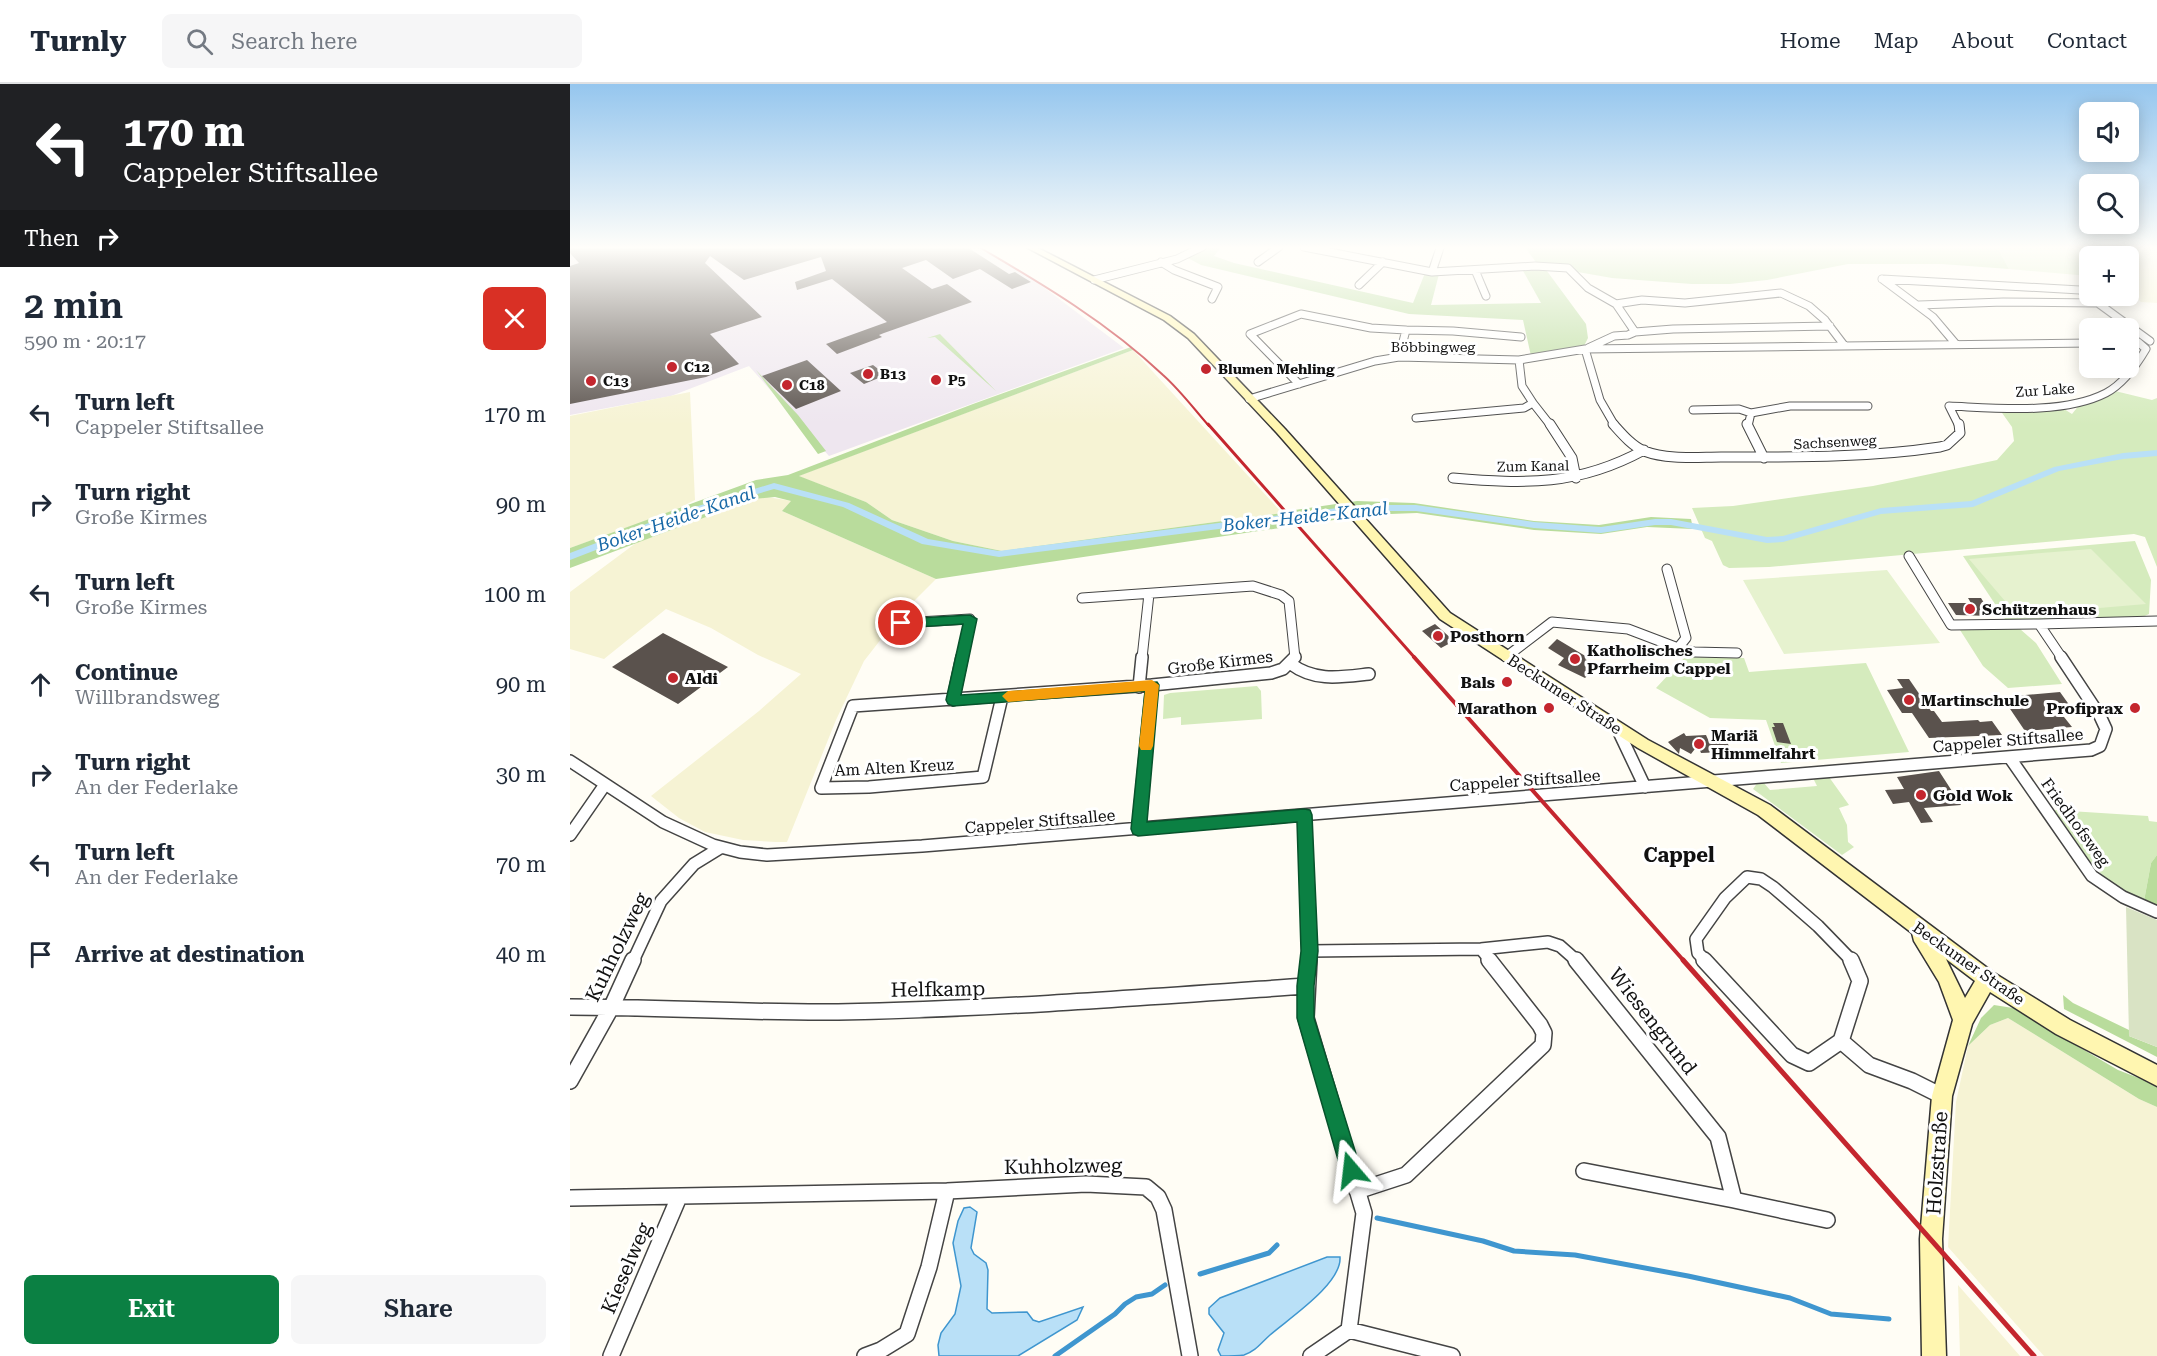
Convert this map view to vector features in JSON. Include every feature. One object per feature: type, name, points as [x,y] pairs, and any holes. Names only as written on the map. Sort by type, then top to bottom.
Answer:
[{"type":"main road","name":"Beckumer Straße","points":[[1142,306],[1178,326],[1191,336],[1446,616],[1506,657],[1673,762],[1756,804],[1796,832],[1986,979],[2072,1032],[2157,1076]]},
{"type":"main road","points":[[1911,923],[1948,976],[1963,1020]]},
{"type":"main road","name":"Holzstraße","points":[[1934,1356],[1931,1239],[1942,1096],[1963,1020],[1986,979]]},
{"type":"street","points":[[1617,306],[1631,334],[1633,348]]},
{"type":"street","points":[[1809,306],[1821,315],[1844,345]]},
{"type":"street","points":[[1920,306],[1955,343]]},
{"type":"street","points":[[2101,306],[2154,341]]},
{"type":"street","points":[[1250,334],[1301,314],[1360,326],[1521,337]]},
{"type":"street","name":"Böbbingweg","points":[[1585,349],[1614,336],[1673,329],[1830,326]]},
{"type":"street","points":[[1241,327],[1299,384]]},
{"type":"street","points":[[1398,357],[1407,330]]},
{"type":"street","points":[[2139,342],[2154,341]]},
{"type":"street","name":"Böbbingweg","points":[[1249,399],[1375,361],[1398,357],[1519,360],[1585,349],[2079,343]]},
{"type":"street","name":"Zur Lake","points":[[2139,343],[2146,349],[2139,362]]},
{"type":"street","points":[[1585,349],[1597,393],[1610,423],[1644,450]]},
{"type":"street","points":[[1519,360],[1522,386],[1572,458],[1576,478]]},
{"type":"street","name":"Zur Lake","points":[[1949,406],[2066,405],[2105,394],[2122,378]]},
{"type":"street","points":[[1416,418],[1524,408],[1533,403]]},
{"type":"street","points":[[1693,410],[1739,409],[1751,413],[1763,408],[1776,407],[1868,406]]},
{"type":"street","name":"Sachsenweg","points":[[1644,450],[1676,456],[1764,458],[1831,457],[1940,447],[1947,445],[1960,433],[1960,427],[1949,406]]},
{"type":"street","points":[[1751,413],[1747,424],[1764,458]]},
{"type":"street","name":"Zum Kanal","points":[[1453,478],[1537,482],[1576,478],[1602,472],[1644,450]]},
{"type":"street","points":[[1909,556],[1951,624],[2157,621]]},
{"type":"street","points":[[1667,569],[1686,638],[1678,648]]},
{"type":"street","name":"Große Kirmes","points":[[853,706],[1140,687],[1271,673],[1291,664],[1296,650],[1291,608],[1288,601],[1281,595],[1252,586],[1082,598]]},
{"type":"street","name":"Große Kirmes","points":[[1140,687],[1149,594]]},
{"type":"street","points":[[901,623],[970,619],[953,700]]},
{"type":"street","points":[[1506,657],[1551,622],[1628,628],[1694,652],[1737,653]]},
{"type":"street","name":"Cappeler Stiftsallee","points":[[570,761],[604,786],[666,824],[720,848],[741,854],[767,855],[950,844],[2091,750],[2104,740],[2106,729],[2100,716],[2039,624]]},
{"type":"street","name":"Große Kirmes","points":[[1291,664],[1306,675],[1316,678],[1369,674]]},
{"type":"street","name":"Große Kirmes","points":[[1138,829],[1152,685]]},
{"type":"street","name":"Am Alten Kreuz","points":[[853,706],[821,788],[869,787],[983,777],[1002,697]]},
{"type":"street","points":[[1617,728],[1645,787]]},
{"type":"street","name":"Friedhofsweg","points":[[2010,758],[2092,876],[2106,888],[2128,901],[2157,912]]},
{"type":"street","points":[[570,835],[604,786]]},
{"type":"street","points":[[1304,815],[1310,951],[1306,986],[1306,1018],[1364,1213],[1349,1330],[1311,1356]]},
{"type":"street","name":"Kuhholzweg","points":[[570,1081],[612,1006],[661,901],[694,864],[720,848]]},
{"type":"street","points":[[1747,877],[1761,879],[1773,887],[1818,926],[1854,963],[1860,981],[1841,1041],[1809,1063],[1792,1055],[1698,953],[1695,939],[1716,906],[1730,890],[1747,877]]},
{"type":"street","name":"Wiesengrund","points":[[1310,951],[1481,949],[1548,942],[1560,946],[1580,963],[1718,1137],[1734,1200]]},
{"type":"street","points":[[1358,1191],[1406,1175],[1543,1045],[1544,1033],[1540,1025],[1481,949]]},
{"type":"street","name":"Helfkamp","points":[[570,1007],[612,1006],[770,1012],[985,1007],[1306,986]]},
{"type":"street","points":[[1841,1041],[1869,1065],[1912,1081],[1942,1096]]},
{"type":"street","points":[[1584,1171],[1827,1220]]},
{"type":"street","name":"Kuhholzweg","points":[[570,1198],[947,1191],[1086,1184],[1146,1187],[1158,1197],[1164,1210],[1190,1356]]},
{"type":"street","points":[[865,1356],[882,1350],[907,1334],[929,1267],[947,1191]]},
{"type":"street","name":"Kieselweg","points":[[611,1356],[679,1197]]},
{"type":"street","points":[[1349,1330],[1452,1356]]},
{"type":"shaded area","points":[[570,306],[1069,306],[1124,348],[829,456],[749,366],[671,396],[570,415]]},
{"type":"shaded area","points":[[1133,350],[1282,513],[1002,551],[953,541],[892,520],[866,502],[798,476]]},
{"type":"shaded area","points":[[690,392],[695,500],[671,512],[570,548],[570,416]]},
{"type":"shaded area","points":[[767,497],[792,501],[782,511],[936,579],[899,616],[864,661],[836,720],[787,842],[743,840],[705,832],[679,818],[651,796],[759,711],[801,674],[758,655],[711,628],[666,609],[604,659],[570,649],[570,592],[636,543],[754,499]]},
{"type":"shaded area","points":[[2008,1018],[2139,1099],[2157,1107],[2157,1356],[2044,1356],[1948,1247],[1956,1102],[1968,1046],[1990,1025]]},
{"type":"shaded area","points":[[1958,1285],[2020,1356],[1960,1356]]},
{"type":"green space","points":[[1377,306],[1573,306],[1586,324],[1588,338],[1583,348],[1531,356],[1523,320],[1409,314]]},
{"type":"green space","points":[[940,334],[996,391],[935,337],[927,338]]},
{"type":"green space","points":[[1131,347],[1133,350],[799,476],[866,502],[892,520],[953,541],[1002,551],[1282,513],[1293,526],[936,579],[782,511],[791,501],[775,497],[754,499],[570,568],[570,548],[756,480],[788,475],[973,404]]},
{"type":"green space","points":[[756,370],[798,415],[826,451],[818,454]]},
{"type":"green space","points":[[2111,390],[2152,400],[2157,398],[2157,567],[2145,537],[2134,534],[1769,567],[1729,568],[1723,565],[1712,541],[1705,538],[1692,508],[1733,506],[1873,486],[1997,460],[2014,441],[2012,427],[2000,410],[2064,409],[2072,414],[2080,404]]},
{"type":"green space","points":[[1351,502],[1414,503],[1534,521],[1599,525],[1651,517],[1691,519],[1693,529],[1647,527],[1601,534],[1534,530],[1417,513],[1363,515]]},
{"type":"green space","points":[[1336,504],[1347,518],[1301,525],[1288,511]]},
{"type":"green space","points":[[2135,541],[2151,580],[2149,614],[2140,618],[2005,619],[1963,556]]},
{"type":"green space","points":[[2091,549],[2146,604],[2017,615],[1969,559]]},
{"type":"green space","points":[[1887,570],[1940,643],[1784,654],[1743,580]]},
{"type":"green space","points":[[2020,629],[2036,643],[2062,684],[2008,688],[1983,666],[1960,630]]},
{"type":"green space","points":[[1685,657],[1744,658],[1749,672],[1866,663],[1909,752],[1781,763],[1766,720],[1710,718],[1656,688]]},
{"type":"green space","points":[[1257,686],[1261,691],[1262,719],[1181,725],[1181,717],[1163,719],[1164,695]]},
{"type":"green space","points":[[1829,777],[1849,805],[1839,808],[1847,825],[1848,842],[1854,847],[1842,855],[1753,789],[1758,782],[1763,782],[1770,790],[1817,786],[1813,778]]},
{"type":"green space","points":[[2054,810],[2148,816],[2149,821],[2157,822],[2157,855],[2151,863],[2144,901],[2128,894],[2102,875],[2082,851]]},
{"type":"green space","points":[[2157,855],[2157,906],[2144,901],[2151,863]]},
{"type":"green space","points":[[2126,907],[2157,920],[2157,1047],[2129,1036]]},
{"type":"green space","points":[[2063,995],[2073,1003],[2129,1030],[2129,1036],[2157,1047],[2157,1057],[2064,1009]]},
{"type":"green space","points":[[1994,1005],[2013,1008],[2118,1070],[2157,1085],[2157,1107],[2139,1099],[2008,1018],[1990,1025],[1968,1046],[1981,1018]]},
{"type":"water","points":[[970,1207],[977,1212],[971,1248],[974,1254],[986,1263],[988,1270],[987,1309],[992,1313],[1027,1312],[1033,1320],[1039,1322],[1083,1307],[1077,1320],[1018,1356],[939,1356],[938,1345],[941,1333],[955,1314],[961,1286],[953,1243],[958,1221],[964,1208]]},
{"type":"water","points":[[1327,1257],[1340,1257],[1338,1267],[1332,1278],[1312,1300],[1252,1351],[1244,1355],[1221,1356],[1218,1350],[1224,1333],[1209,1314],[1209,1308],[1220,1298]]},
{"type":"building","points":[[570,306],[751,306],[762,317],[710,334],[739,364],[706,377],[570,404]]},
{"type":"building","points":[[867,306],[960,306],[884,333],[879,335],[882,337],[837,354],[826,344],[887,322]]},
{"type":"building","name":"C18","points":[[807,360],[841,391],[796,409],[762,376]]},
{"type":"building","name":"B13","points":[[873,365],[886,375],[864,384],[850,373]]},
{"type":"building","name":"Schützenhaus","points":[[1968,598],[1981,598],[1992,616],[1956,615],[1948,603],[1971,603]]},
{"type":"building","name":"Posthorn","points":[[1435,624],[1454,641],[1441,648],[1422,631]]},
{"type":"building","name":"Aldi","points":[[663,633],[728,667],[678,704],[612,667]]},
{"type":"building","name":"Katholisches Pfarrheim Cappel","points":[[1557,639],[1587,657],[1585,659],[1597,666],[1585,678],[1558,665],[1564,658],[1548,648]]},
{"type":"building","name":"Martinschule","points":[[1897,679],[1909,679],[1931,711],[1934,711],[1942,722],[1992,721],[2002,735],[1929,738],[1912,713],[1902,713],[1887,690],[1903,688]]},
{"type":"building","points":[[2060,692],[2070,706],[2056,707],[2072,727],[2025,731],[2002,697]]},
{"type":"building","points":[[1773,723],[1783,723],[1791,744],[1777,742],[1772,727],[1775,727]]},
{"type":"building","name":"Mariä Himmelfahrt","points":[[1684,733],[1686,736],[1706,735],[1710,744],[1716,734],[1726,740],[1729,746],[1724,752],[1701,753],[1698,745],[1691,754],[1680,748],[1679,754],[1668,742]]},
{"type":"building","name":"Gold Wok","points":[[1939,771],[1961,805],[1924,808],[1933,822],[1921,823],[1909,802],[1893,804],[1885,790],[1904,789],[1897,777]]},
{"type":"waterway","name":"Boker-Heide-Kanal","points":[[570,557],[678,515],[774,486],[846,505],[926,542],[999,554],[1361,508],[1416,508],[1534,525],[1601,530],[1655,522],[1671,522],[1767,540],[1783,539],[1881,511],[1973,504],[2057,469],[2123,456],[2157,453]]},
{"type":"waterway","points":[[1377,1218],[1483,1241],[1514,1251],[1575,1255],[1688,1276],[1790,1298],[1831,1314],[1889,1319]]},
{"type":"waterway","points":[[1200,1274],[1269,1253],[1277,1245]]},
{"type":"waterway","points":[[1055,1356],[1115,1314],[1125,1304],[1136,1297],[1152,1294],[1165,1285]]},
{"type":"railway","points":[[1075,306],[1142,356],[1181,393],[1209,426]]},
{"type":"railway","points":[[1208,424],[1415,658]]},
{"type":"railway","points":[[1414,657],[1684,961]]},
{"type":"railway","points":[[1683,960],[2034,1356]]},
{"type":"slow traffic","points":[[1008,696],[1152,685],[1146,746]]},
{"type":"place","name":"C12","points":[[672,367]]},
{"type":"place","name":"Blumen Mehling","points":[[1206,369]]},
{"type":"place","name":"B13","points":[[868,374]]},
{"type":"place","name":"P5","points":[[936,380]]},
{"type":"place","name":"C13","points":[[591,381]]},
{"type":"place","name":"C18","points":[[787,385]]},
{"type":"place","name":"Schützenhaus","points":[[1970,609]]},
{"type":"place","name":"Posthorn","points":[[1438,636]]},
{"type":"place","name":"Katholisches Pfarrheim Cappel","points":[[1575,659]]},
{"type":"place","name":"Aldi","points":[[673,678]]},
{"type":"place","name":"Bals","points":[[1507,682]]},
{"type":"place","name":"Martinschule","points":[[1909,700]]},
{"type":"place","name":"Marathon","points":[[1549,708]]},
{"type":"place","name":"Profiprax","points":[[2135,708]]},
{"type":"place","name":"Mariä Himmelfahrt","points":[[1699,744]]},
{"type":"place","name":"Gold Wok","points":[[1921,795]]},
{"type":"district","name":"Cappel","points":[[1679,855]]},
{"type":"route","points":[[901,623],[970,619],[953,700],[1152,685],[1138,829],[1304,815],[1310,951],[1306,986],[1306,1018],[1351,1170]]}]
